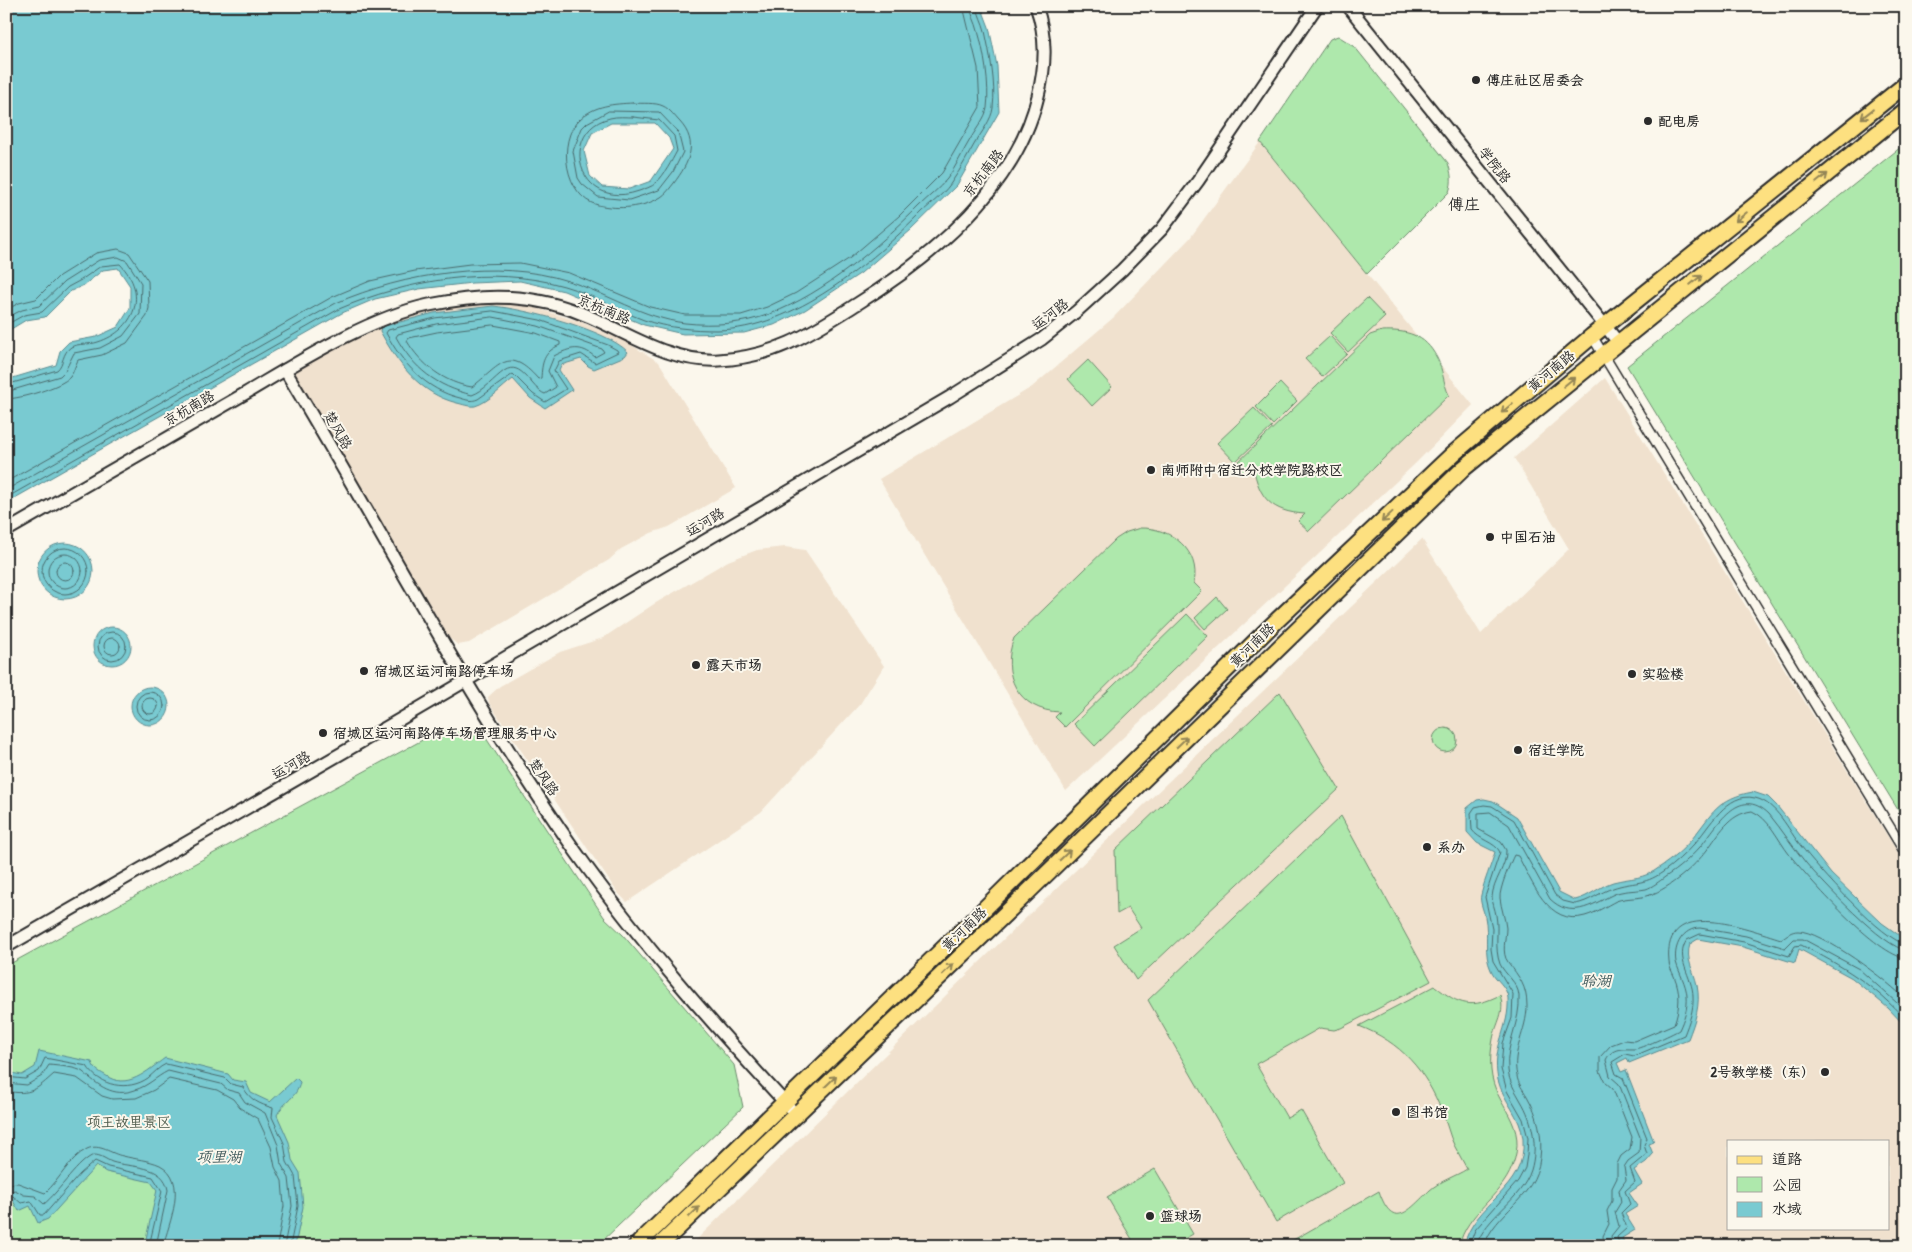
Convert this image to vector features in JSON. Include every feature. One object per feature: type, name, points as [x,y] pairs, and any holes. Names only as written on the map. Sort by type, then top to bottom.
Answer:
[{"type":"main road","name":"黄河南路","points":[[636,1246],[785,1103],[1298,600],[1453,454],[1592,336],[1906,84]]},
{"type":"main road","name":"黄河南路","points":[[659,1246],[1464,468],[1906,110]]},
{"type":"street","name":"京杭南路","points":[[6,530],[285,370],[379,321],[428,305],[489,296],[522,297],[586,315],[666,353],[702,360],[721,360],[773,352],[796,341],[893,282],[921,260],[989,195],[1014,160],[1034,115],[1046,66],[1040,19],[1036,6]]},
{"type":"street","name":"运河路","points":[[6,947],[465,682],[999,368],[1042,339],[1077,311],[1122,270],[1162,229],[1198,182],[1317,6]]},
{"type":"street","name":"学院路","points":[[1348,6],[1618,342]]},
{"type":"street","points":[[1592,336],[1906,854]]},
{"type":"street","name":"楚风路","points":[[285,370],[465,682],[577,853],[624,916],[796,1115]]},
{"type":"shaded area","name":"南师附中宿迁分校学院路校区","points":[[1260,142],[1473,405],[1417,462],[1066,791],[879,479],[1032,387],[1113,318],[1190,238]]},
{"type":"shaded area","points":[[519,303],[581,322],[628,343],[659,362],[736,488],[669,527],[651,533],[621,549],[609,560],[469,643],[458,645],[449,638],[292,371],[363,333],[405,316],[467,304]]},
{"type":"shaded area","name":"宿迁学院","points":[[1605,378],[1906,866],[1906,1246],[690,1246],[983,959],[1422,539],[1481,634],[1569,549],[1514,458]]},
{"type":"shaded area","points":[[785,547],[805,550],[884,666],[860,704],[761,812],[627,902],[617,892],[489,703],[488,697],[500,686],[560,652],[603,638],[654,604],[728,561],[757,550]]},
{"type":"green space","points":[[1338,36],[1354,46],[1448,163],[1451,177],[1449,192],[1367,274],[1260,142],[1330,39]]},
{"type":"green space","points":[[1906,143],[1906,823],[1627,366]]},
{"type":"green space","points":[[1367,298],[1385,317],[1348,352],[1330,333]]},
{"type":"green space","points":[[1382,331],[1399,331],[1414,335],[1427,344],[1439,362],[1449,395],[1309,531],[1298,521],[1305,514],[1283,510],[1268,501],[1259,487],[1253,466],[1243,475],[1234,466],[1370,335]]},
{"type":"green space","points":[[1330,336],[1347,354],[1322,377],[1305,359]]},
{"type":"green space","points":[[1088,360],[1112,387],[1092,406],[1068,379]]},
{"type":"green space","points":[[1280,383],[1297,401],[1273,425],[1256,407]]},
{"type":"green space","points":[[1254,408],[1272,427],[1235,462],[1217,443]]},
{"type":"green space","points":[[1140,528],[1162,532],[1181,543],[1193,561],[1195,571],[1194,583],[1202,591],[1065,727],[1055,717],[1060,712],[1045,710],[1033,705],[1023,698],[1016,688],[1011,677],[1009,665],[1010,651],[1014,638],[1116,539],[1127,532]]},
{"type":"green space","points":[[1217,597],[1227,609],[1205,629],[1195,618]]},
{"type":"green space","points":[[1187,614],[1208,636],[1095,746],[1074,724]]},
{"type":"green space","points":[[1280,692],[1339,789],[1136,980],[1114,945],[1141,928],[1128,908],[1117,914],[1115,850]]},
{"type":"green space","points":[[1445,728],[1454,731],[1457,740],[1454,749],[1445,752],[1436,749],[1433,740],[1436,731]]},
{"type":"green space","name":"项王故里景区","points":[[480,729],[604,917],[623,935],[734,1065],[743,1107],[597,1246],[6,1246],[6,966],[439,731]]},
{"type":"green space","points":[[1341,816],[1431,981],[1341,1028],[1334,1030],[1320,1028],[1256,1064],[1287,1118],[1301,1110],[1343,1183],[1276,1222],[1148,1000]]},
{"type":"green space","points":[[1435,986],[1452,998],[1466,1003],[1474,1004],[1500,995],[1502,1007],[1493,1039],[1491,1066],[1498,1095],[1514,1127],[1517,1138],[1512,1167],[1507,1178],[1476,1214],[1463,1234],[1459,1246],[1290,1246],[1288,1243],[1379,1191],[1384,1204],[1390,1211],[1396,1214],[1402,1213],[1409,1210],[1434,1187],[1467,1169],[1452,1141],[1436,1097],[1420,1071],[1400,1049],[1359,1026]]},
{"type":"green space","name":"篮球场","points":[[1155,1169],[1193,1234],[1172,1246],[1136,1246],[1107,1197]]},
{"type":"water","points":[[6,6],[981,6],[989,27],[997,66],[999,112],[957,185],[911,230],[861,273],[805,310],[774,325],[744,333],[683,334],[644,325],[564,291],[520,281],[472,283],[419,289],[375,299],[342,313],[6,503],[6,380],[56,365],[60,351],[69,342],[96,337],[118,327],[130,308],[130,286],[118,268],[103,270],[84,285],[71,291],[45,317],[26,320],[6,332]],"holes":[[[611,123],[655,123],[669,138],[673,149],[651,181],[629,189],[602,187],[590,176],[584,151],[592,133]]]},
{"type":"water","points":[[493,306],[524,311],[584,328],[617,344],[628,352],[625,356],[594,369],[581,359],[561,365],[559,370],[572,390],[545,408],[530,398],[513,379],[485,401],[475,406],[470,406],[444,399],[421,385],[402,365],[380,331],[381,327],[434,313]]},
{"type":"water","points":[[59,543],[71,543],[81,547],[89,555],[93,571],[89,587],[81,595],[71,599],[59,599],[49,595],[41,587],[37,577],[37,565],[41,555],[49,547]]},
{"type":"water","points":[[112,627],[126,632],[131,646],[126,660],[112,665],[98,660],[93,646],[98,632]]},
{"type":"water","points":[[150,687],[164,692],[169,706],[164,720],[150,725],[136,720],[131,706],[136,692]]},
{"type":"water","name":"聆湖","points":[[1753,792],[1768,797],[1831,874],[1882,923],[1906,940],[1906,1027],[1888,1008],[1852,978],[1799,949],[1795,963],[1743,947],[1698,939],[1690,944],[1689,950],[1689,960],[1697,985],[1698,1006],[1688,1039],[1629,1063],[1627,1058],[1617,1063],[1621,1072],[1626,1070],[1654,1142],[1649,1144],[1653,1154],[1646,1162],[1634,1170],[1642,1184],[1629,1193],[1638,1206],[1625,1214],[1635,1230],[1622,1238],[1626,1246],[1464,1246],[1469,1231],[1478,1218],[1517,1171],[1522,1157],[1523,1139],[1519,1123],[1500,1088],[1498,1080],[1497,1057],[1508,1009],[1508,998],[1505,990],[1493,974],[1487,957],[1486,924],[1481,903],[1484,884],[1495,852],[1477,843],[1467,832],[1467,808],[1477,800],[1484,799],[1493,801],[1517,817],[1559,892],[1575,900],[1613,882],[1643,876],[1654,871],[1685,847],[1717,808],[1732,798]]},
{"type":"water","name":"项里湖","points":[[39,1051],[92,1062],[100,1072],[121,1081],[129,1080],[144,1073],[165,1058],[228,1074],[233,1080],[246,1082],[251,1093],[270,1102],[296,1078],[300,1082],[299,1087],[277,1115],[289,1142],[292,1160],[300,1173],[303,1207],[295,1246],[136,1246],[137,1241],[145,1243],[157,1190],[151,1182],[106,1172],[96,1166],[48,1219],[38,1223],[30,1206],[19,1211],[13,1201],[6,1204],[6,1072],[22,1075],[35,1067]]},
{"type":"place","name":"傅庄社区居委会","points":[[1476,80]]},
{"type":"place","name":"配电房","points":[[1648,121]]},
{"type":"place","name":"南师附中宿迁分校学院路校区","points":[[1151,470]]},
{"type":"place","name":"中国石油","points":[[1490,537]]},
{"type":"place","name":"露天市场","points":[[696,665]]},
{"type":"place","name":"宿城区运河南路停车场","points":[[364,671]]},
{"type":"place","name":"实验楼","points":[[1632,674]]},
{"type":"place","name":"宿城区运河南路停车场管理服务中心","points":[[323,733]]},
{"type":"place","name":"宿迁学院","points":[[1518,750]]},
{"type":"place","name":"系办","points":[[1427,847]]},
{"type":"place","name":"2号教学楼（东）","points":[[1825,1072]]},
{"type":"place","name":"图书馆","points":[[1396,1112]]},
{"type":"place","name":"篮球场","points":[[1150,1216]]},
{"type":"district","name":"傅庄","points":[[1464,204]]}]
